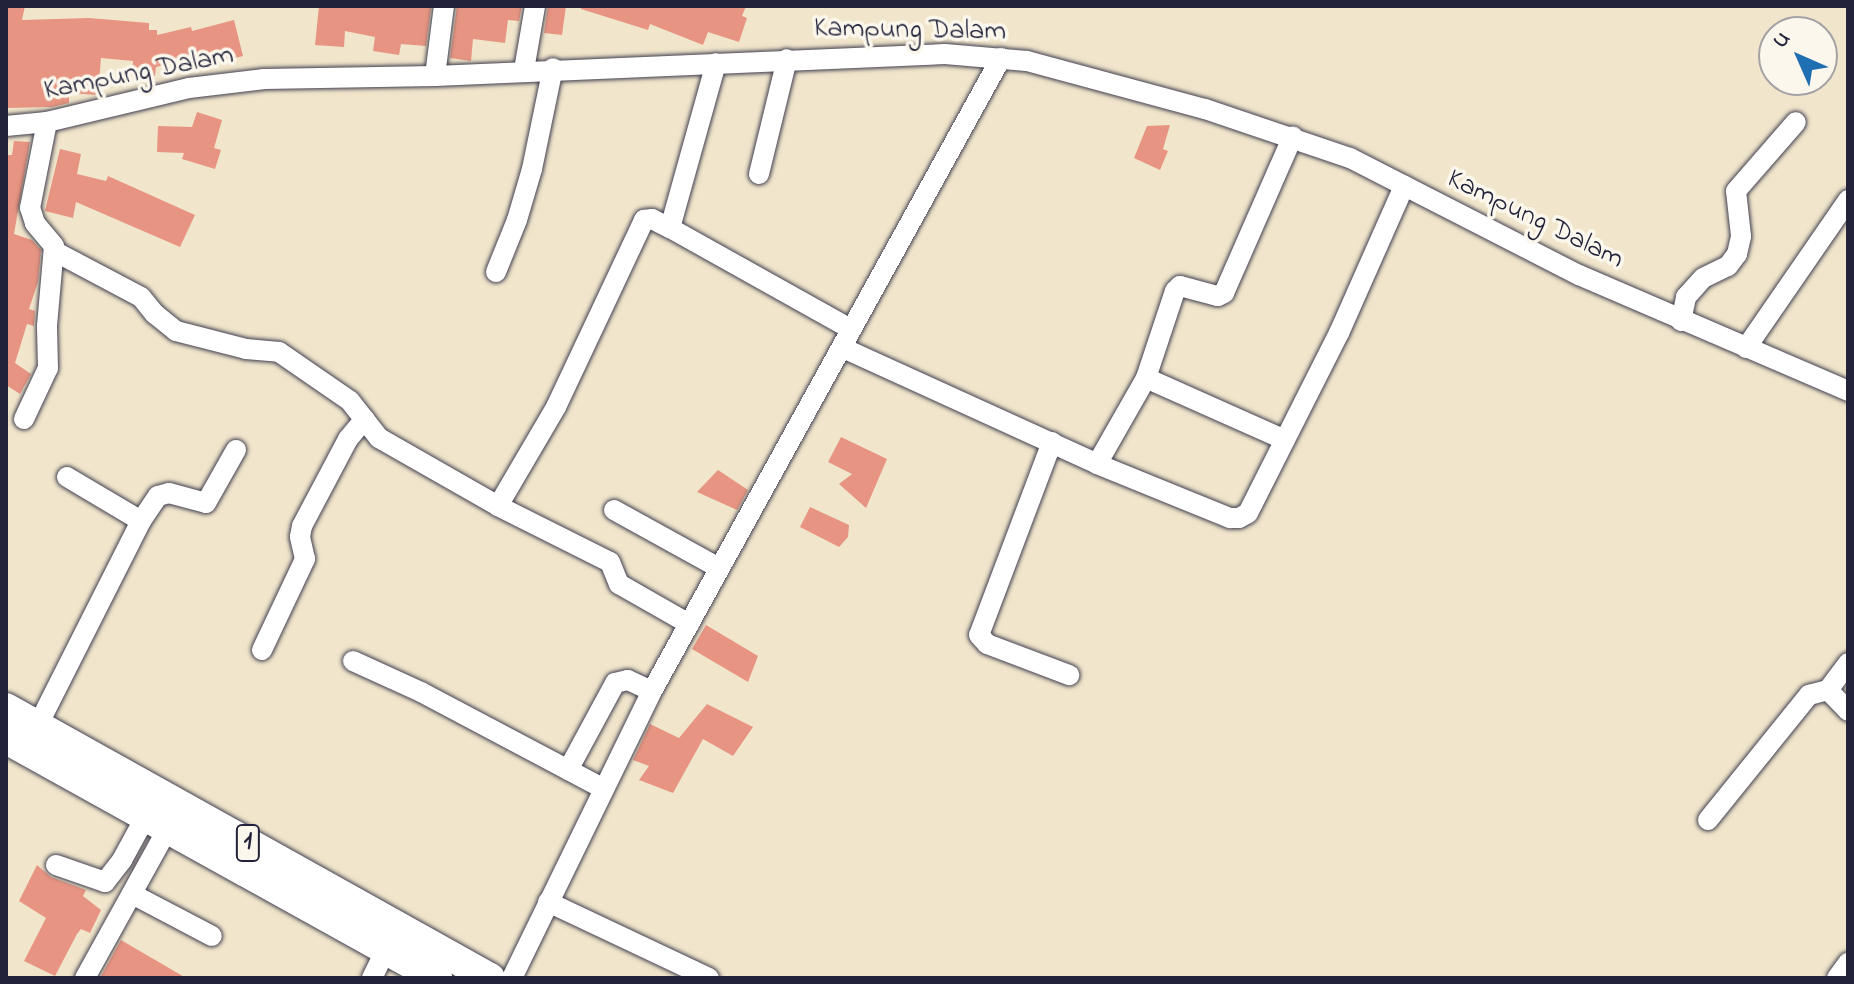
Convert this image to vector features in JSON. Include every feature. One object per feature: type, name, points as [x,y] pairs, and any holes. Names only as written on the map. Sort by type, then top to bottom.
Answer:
[{"type":"highway","name":"1","points":[[6,708],[490,978]]},
{"type":"highway","name":"1","points":[[6,739],[437,978]]},
{"type":"street","points":[[435,76],[444,6]]},
{"type":"street","points":[[524,70],[535,6]]},
{"type":"street","name":"Kampung Dalam","points":[[6,126],[47,122],[223,83],[787,59],[945,54],[1001,58],[1052,66],[1293,136],[1350,158],[1579,275],[1848,391]]},
{"type":"street","points":[[512,978],[652,691],[1001,58]]},
{"type":"street","points":[[759,174],[787,59]]},
{"type":"street","points":[[670,228],[716,63]]},
{"type":"street","points":[[496,272],[517,220],[532,169],[553,68]]},
{"type":"street","points":[[24,419],[48,368],[47,326],[54,251],[51,240],[32,218],[30,208],[47,122]]},
{"type":"street","points":[[1681,321],[1686,297],[1703,278],[1728,266],[1737,254],[1741,236],[1736,191],[1796,122]]},
{"type":"street","points":[[1097,464],[1146,378],[1177,287],[1218,296],[1224,293],[1293,136]]},
{"type":"street","points":[[498,506],[556,407],[598,322],[638,228],[647,219],[670,228],[847,339],[1097,464],[1155,485],[1217,513],[1239,518],[1248,513],[1339,333],[1404,186]]},
{"type":"street","points":[[1746,348],[1848,200]]},
{"type":"street","points":[[54,251],[141,297],[155,314],[176,331],[246,349],[279,352],[344,396],[374,433],[400,452],[610,562],[619,584],[689,624]]},
{"type":"street","points":[[1146,378],[1285,440]]},
{"type":"street","points":[[262,650],[305,559],[300,537],[302,526],[348,439],[365,419]]},
{"type":"street","points":[[1052,442],[979,635],[987,644],[1069,675]]},
{"type":"street","points":[[38,725],[141,521],[164,492],[199,504],[209,502],[236,450]]},
{"type":"street","points":[[67,477],[141,521]]},
{"type":"street","points":[[614,510],[719,568]]},
{"type":"street","points":[[353,661],[421,692],[604,789]]},
{"type":"street","points":[[1708,820],[1809,695],[1828,690],[1848,663]]},
{"type":"street","points":[[568,770],[615,683],[628,680],[652,691]]},
{"type":"street","points":[[1828,690],[1848,711]]},
{"type":"street","points":[[56,865],[101,883],[109,880],[157,822]]},
{"type":"street","points":[[85,978],[132,894],[157,822]]},
{"type":"street","points":[[132,894],[212,936]]},
{"type":"street","points":[[548,902],[709,978]]},
{"type":"street","points":[[372,978],[386,949]]},
{"type":"street","points":[[1837,978],[1848,963]]},
{"type":"building","points":[[6,6],[25,6],[22,20],[89,18],[149,23],[149,30],[157,30],[157,35],[191,27],[192,31],[234,20],[243,56],[217,63],[214,53],[156,67],[155,76],[132,76],[133,61],[101,58],[98,95],[69,93],[69,103],[52,107],[6,108]]},
{"type":"building","points":[[319,6],[431,8],[426,46],[401,44],[399,55],[373,51],[375,37],[345,31],[344,47],[315,45]]},
{"type":"building","points":[[457,6],[522,6],[519,21],[508,20],[505,43],[473,39],[471,61],[450,58]]},
{"type":"building","points":[[548,6],[566,6],[562,35],[544,33]]},
{"type":"building","points":[[581,6],[746,6],[742,16],[747,18],[739,42],[708,32],[703,45],[650,24],[648,30],[581,9]]},
{"type":"building","points":[[197,112],[222,120],[214,148],[221,150],[215,169],[182,159],[184,153],[157,152],[158,126],[192,127]]},
{"type":"building","points":[[1170,125],[1163,149],[1168,151],[1160,170],[1134,158],[1147,126]]},
{"type":"building","points":[[14,141],[30,142],[14,234],[32,240],[41,250],[38,282],[29,309],[35,311],[34,326],[27,324],[15,363],[31,374],[20,394],[6,385],[6,155],[12,155]]},
{"type":"building","points":[[60,149],[81,154],[77,174],[106,181],[108,176],[195,215],[180,247],[76,202],[73,218],[45,211]]},
{"type":"building","points":[[841,437],[887,459],[866,508],[839,484],[852,474],[828,462]]},
{"type":"building","points":[[718,470],[748,490],[737,510],[697,492]]},
{"type":"building","points":[[810,507],[849,525],[848,537],[839,547],[800,527]]},
{"type":"building","points":[[706,625],[758,656],[748,682],[692,649]]},
{"type":"building","points":[[707,704],[753,727],[733,756],[703,739],[673,793],[639,780],[649,766],[633,760],[650,724],[679,738]]},
{"type":"building","points":[[37,865],[51,877],[86,890],[83,896],[101,910],[90,933],[81,929],[77,934],[55,976],[24,961],[46,918],[19,901]]},
{"type":"building","points":[[121,940],[186,978],[100,978]]}]
